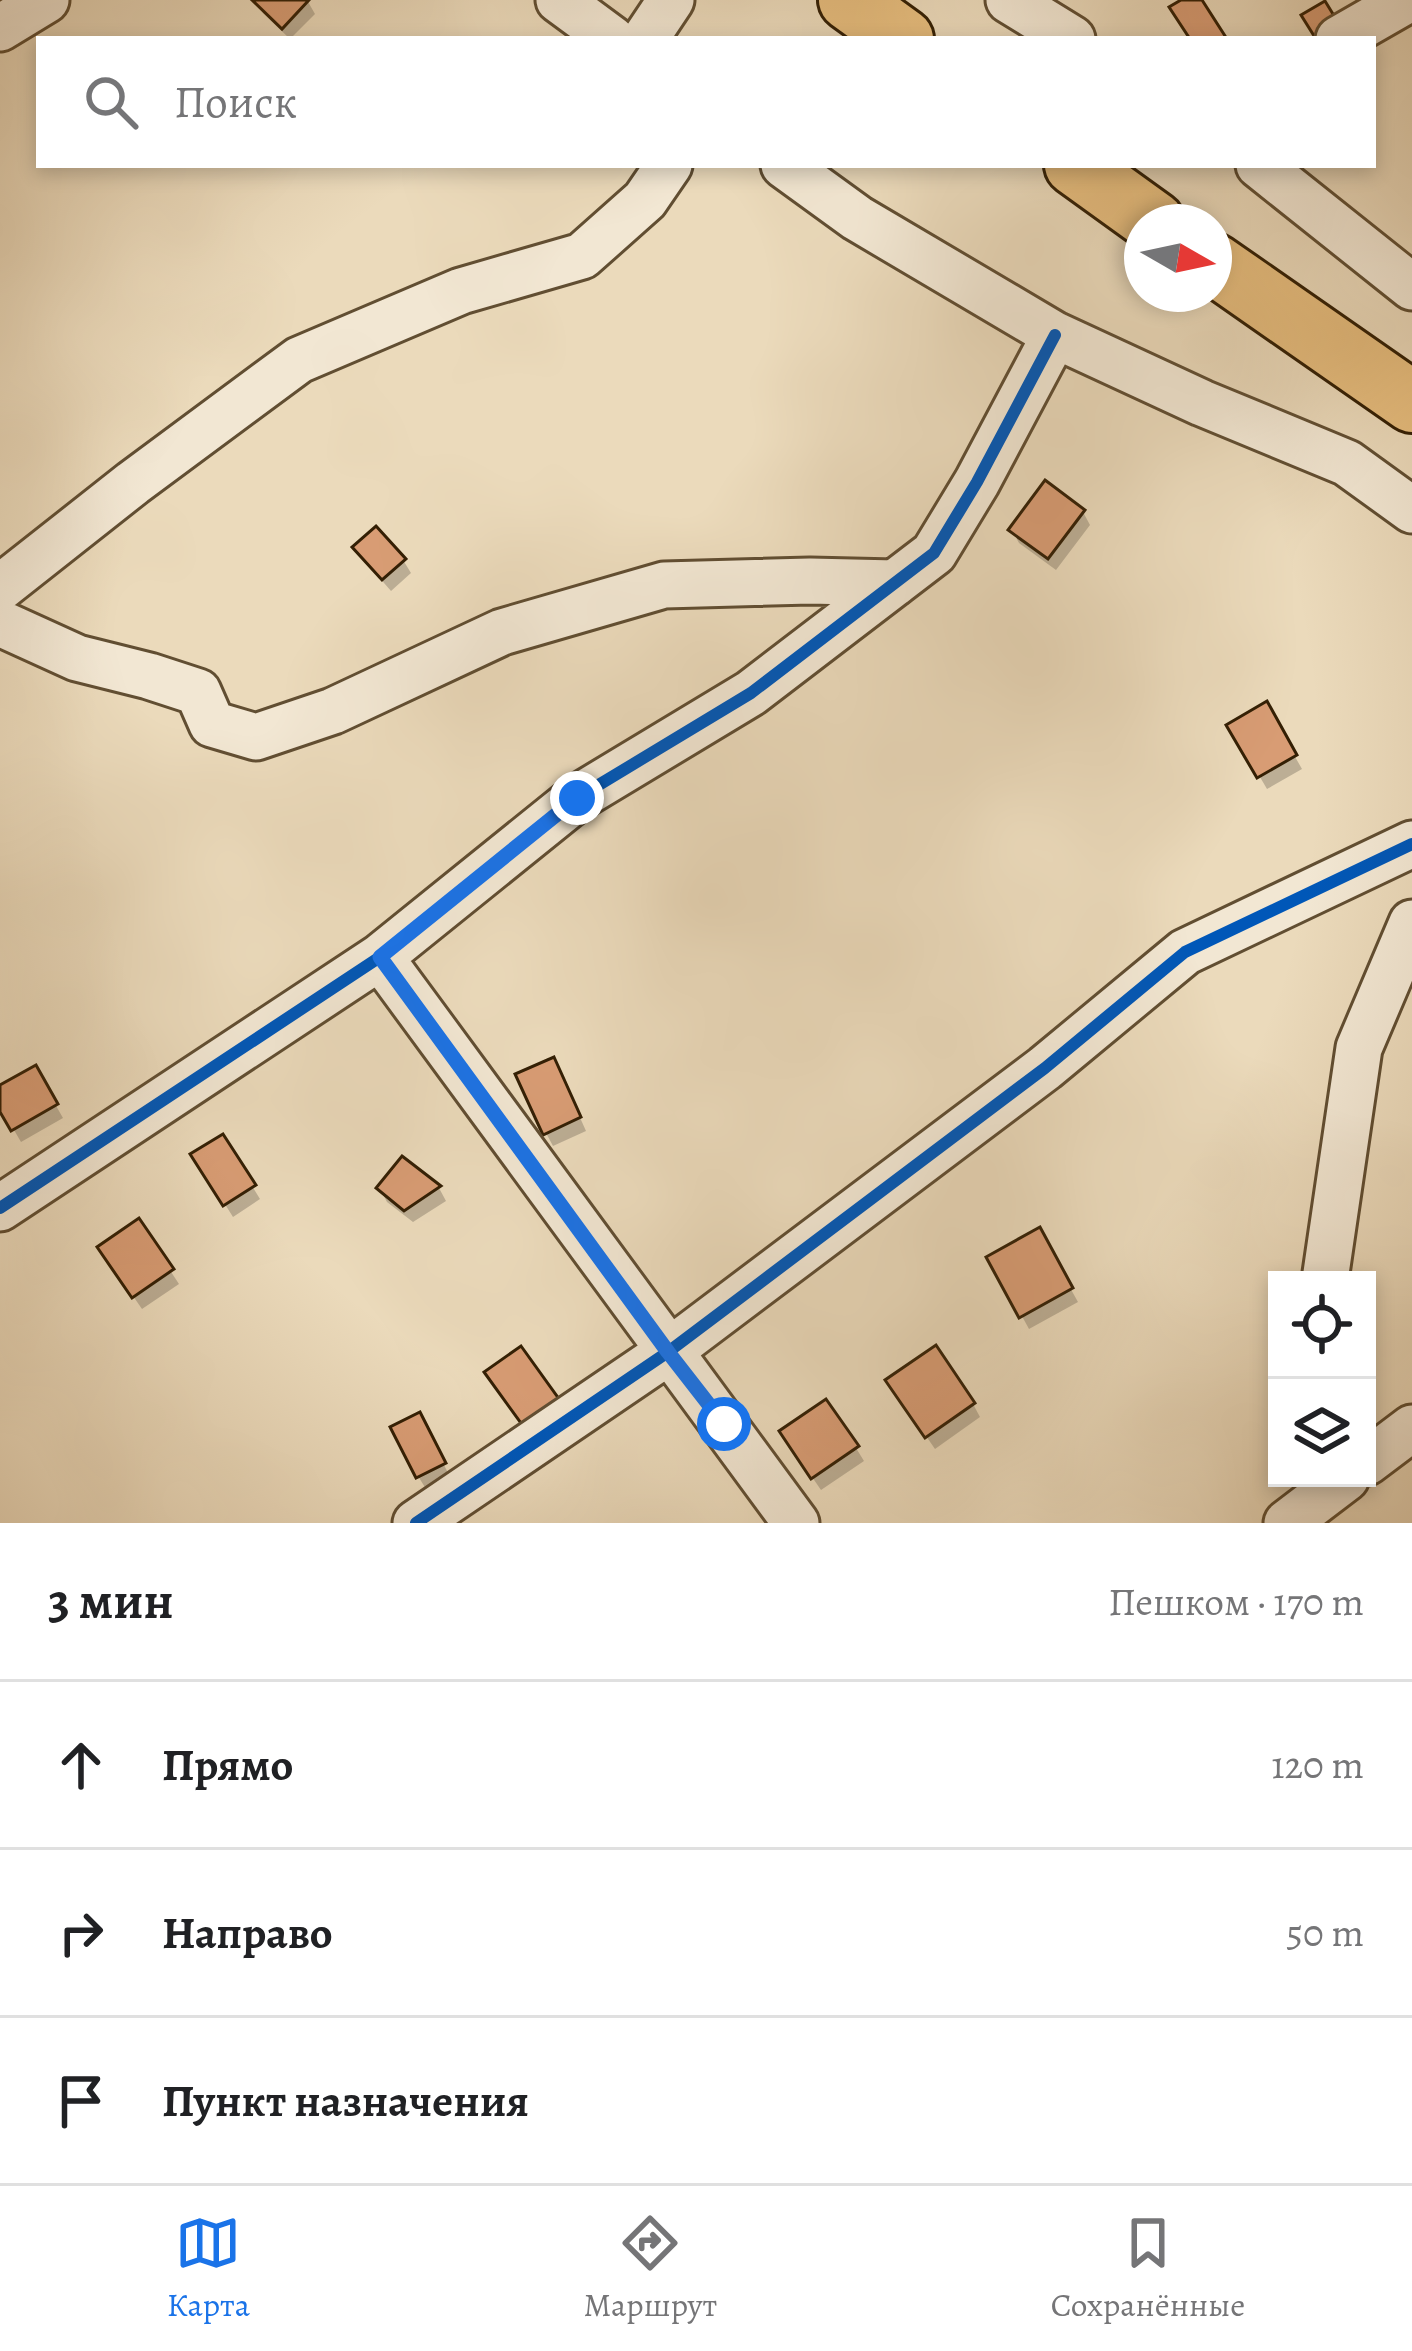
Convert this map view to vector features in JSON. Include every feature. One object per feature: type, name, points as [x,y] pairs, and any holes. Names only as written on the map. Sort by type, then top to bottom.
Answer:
[{"type":"main road","points":[[850,0],[899,36]]},
{"type":"main road","points":[[1079,168],[1129,204]]},
{"type":"main road","points":[[1232,277],[1412,402]]},
{"type":"street","points":[[0,28],[46,0]]},
{"type":"street","points":[[559,0],[608,36]]},
{"type":"street","points":[[647,36],[671,0]]},
{"type":"street","points":[[1009,0],[1067,36]]},
{"type":"street","points":[[1344,36],[1407,0]]},
{"type":"street","points":[[0,588],[299,360],[461,291],[582,256],[645,200],[667,168]]},
{"type":"street","points":[[788,168],[856,218],[1055,334],[1202,404],[1347,464],[1412,510]]},
{"type":"street","points":[[1262,168],[1412,286]]},
{"type":"street","points":[[0,1208],[380,957],[577,798],[751,692],[934,553],[1055,334]]},
{"type":"street","points":[[0,623],[77,658],[198,692],[212,724],[256,737],[333,711],[502,632],[664,585],[896,583]]},
{"type":"street","points":[[416,1523],[668,1352],[1026,1082],[1185,952],[1412,844]]},
{"type":"street","points":[[1326,1271],[1359,1048],[1412,923]]},
{"type":"street","points":[[380,957],[796,1523]]},
{"type":"street","points":[[1376,1455],[1412,1428]]},
{"type":"street","points":[[1294,1506],[1329,1487]]},
{"type":"building","points":[[252,0],[309,0],[282,29]]},
{"type":"building","points":[[1181,0],[1202,0],[1225,36],[1188,36],[1169,7]]},
{"type":"building","points":[[1325,1],[1344,32],[1314,36],[1301,15]]},
{"type":"building","points":[[1045,480],[1085,510],[1048,559],[1008,530]]},
{"type":"building","points":[[376,526],[406,559],[382,580],[352,547]]},
{"type":"building","points":[[1267,701],[1297,755],[1257,778],[1226,725]]},
{"type":"building","points":[[554,1057],[581,1117],[543,1135],[515,1074]]},
{"type":"building","points":[[36,1065],[58,1104],[11,1131],[0,1112],[0,1085]]},
{"type":"building","points":[[223,1134],[256,1185],[223,1206],[190,1154]]},
{"type":"building","points":[[402,1156],[441,1186],[404,1211],[376,1188]]},
{"type":"building","points":[[139,1218],[174,1269],[132,1298],[97,1247]]},
{"type":"building","points":[[1040,1227],[1073,1288],[1019,1318],[986,1257]]},
{"type":"building","points":[[936,1345],[975,1403],[925,1438],[885,1380]]},
{"type":"building","points":[[521,1346],[559,1399],[523,1426],[484,1372]]},
{"type":"building","points":[[826,1399],[859,1446],[811,1479],[779,1431]]},
{"type":"building","points":[[420,1412],[446,1463],[416,1478],[390,1427]]},
{"type":"cycle path","points":[[0,1208],[380,957],[577,798],[751,693],[934,553],[1055,335]]},
{"type":"cycle path","points":[[416,1523],[668,1352],[1045,1068],[1185,952],[1412,844]]},
{"type":"route","points":[[577,798],[380,957],[724,1424]]}]
